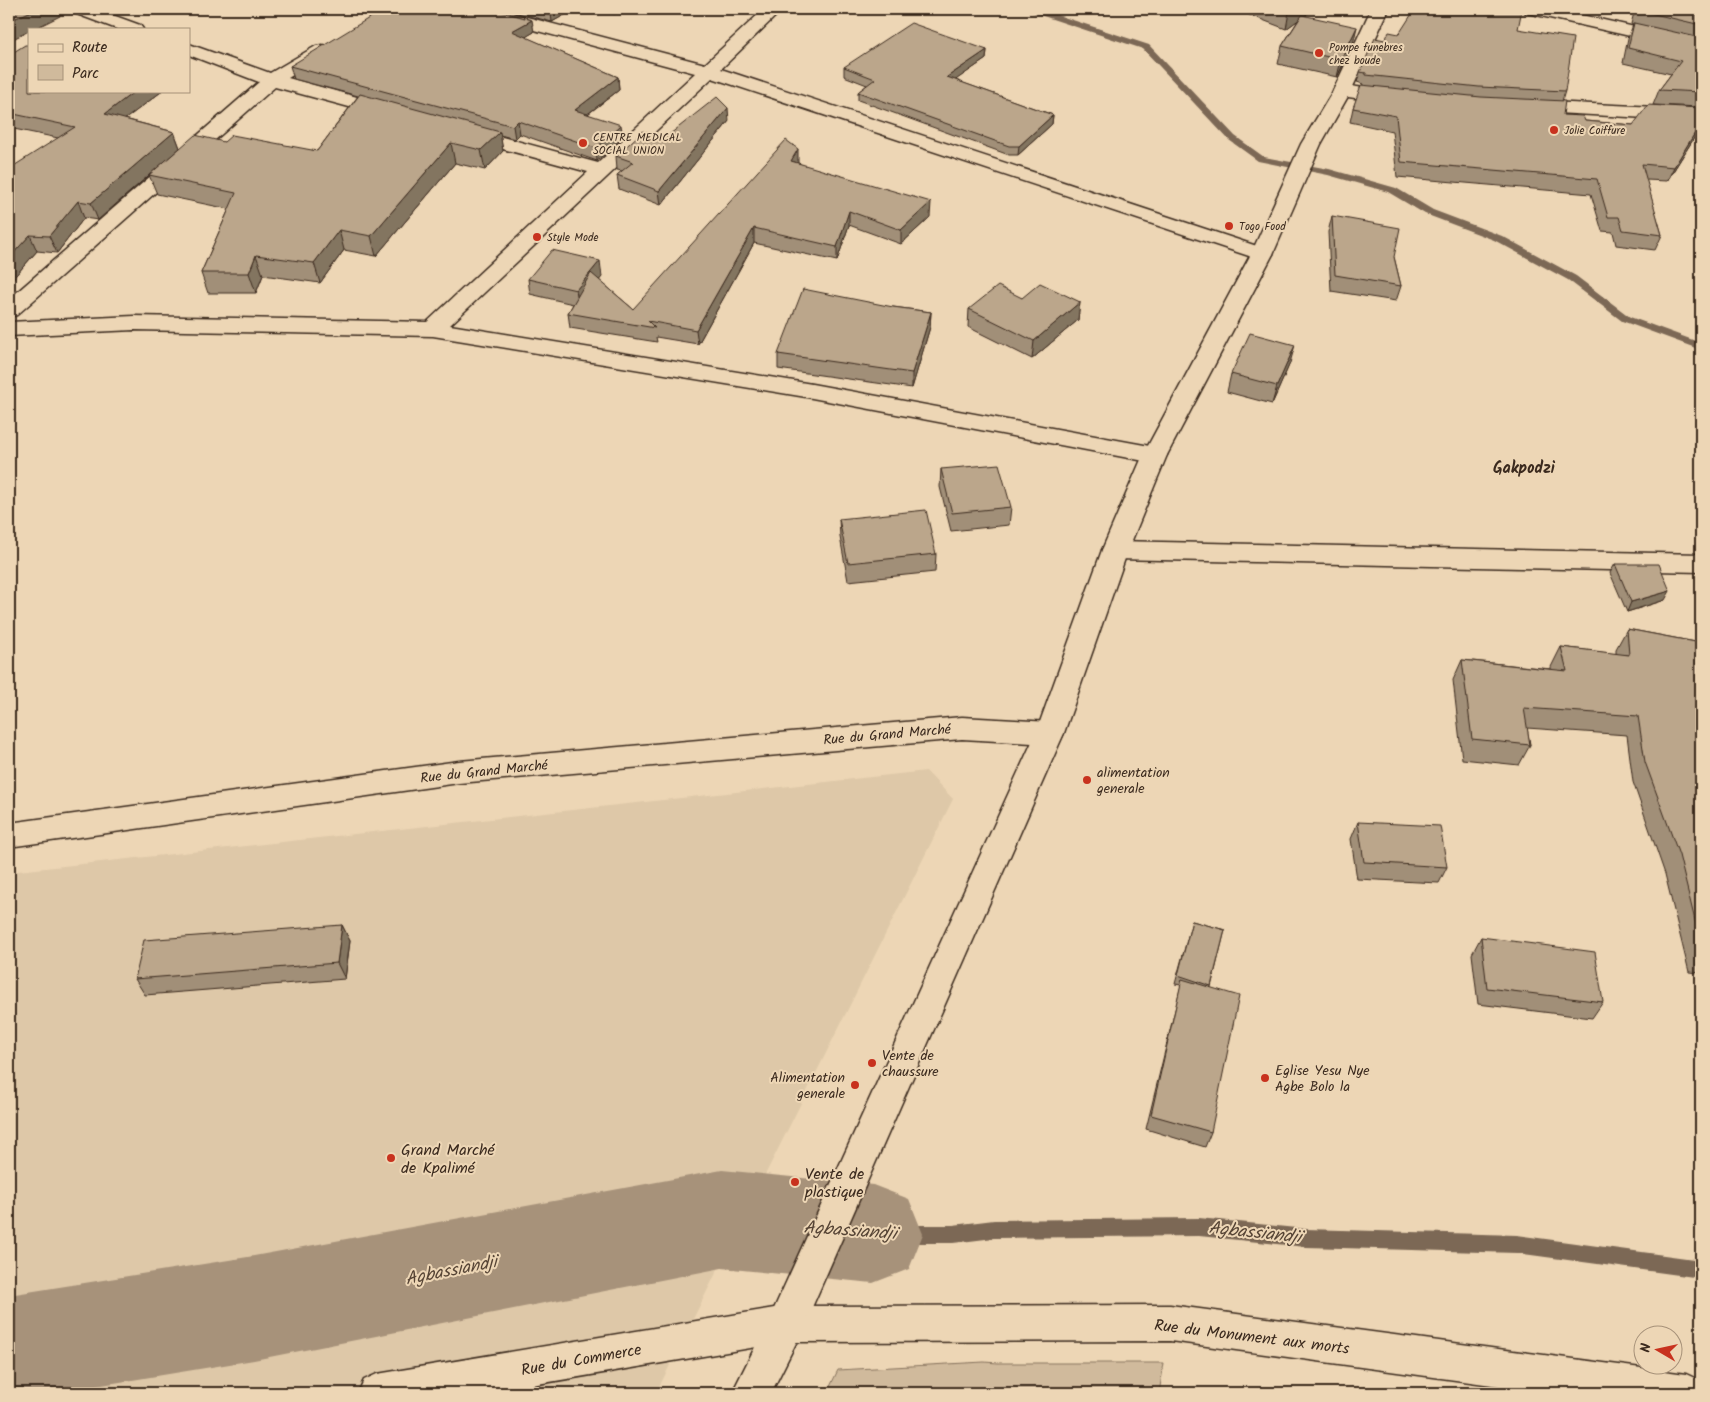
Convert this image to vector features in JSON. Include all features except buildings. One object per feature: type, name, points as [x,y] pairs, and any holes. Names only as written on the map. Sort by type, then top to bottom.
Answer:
[{"type":"street","points":[[80,9],[131,28]]},
{"type":"street","points":[[476,9],[707,70],[1262,254]]},
{"type":"street","points":[[433,329],[774,9]]},
{"type":"street","points":[[751,1393],[786,1324],[1050,733],[1115,550],[1155,455],[1262,254],[1311,144],[1342,91],[1380,9]]},
{"type":"street","points":[[1532,9],[1701,47]]},
{"type":"street","points":[[9,310],[272,80],[340,39]]},
{"type":"street","points":[[190,49],[272,80],[404,116]]},
{"type":"street","points":[[1342,91],[1411,99]]},
{"type":"street","points":[[1506,106],[1701,115]]},
{"type":"street","points":[[451,129],[602,170]]},
{"type":"street","points":[[9,328],[134,323],[433,329],[812,391],[1155,455]]},
{"type":"street","points":[[1115,550],[1701,563]]},
{"type":"street","name":"Rue du Grand Marché","points":[[9,835],[459,772],[962,728],[1050,733]]},
{"type":"street","name":"Rue du Monument aux morts","points":[[786,1324],[1170,1323],[1686,1393]]},
{"type":"street","name":"Rue du Commerce","points":[[377,1393],[786,1324]]},
{"type":"shaded area","name":"Grand Marché de Kpalimé","points":[[926,771],[953,799],[656,1393],[9,1393],[9,872]]},
{"type":"green space","points":[[984,1362],[1164,1363],[1159,1393],[827,1393],[838,1370]]},
{"type":"waterway","points":[[1031,9],[1146,47],[1232,138],[1261,159],[1329,172],[1392,190],[1429,212],[1498,238],[1572,278],[1626,319],[1701,347]]},
{"type":"waterway","name":"Agbassiandji","points":[[9,1348],[254,1308],[722,1219],[873,1234]]},
{"type":"waterway","name":"Agbassiandji","points":[[873,1234],[953,1234],[994,1229],[1199,1227],[1306,1238],[1517,1244],[1701,1269]]},
{"type":"place","name":"Pompe funebres chez boude","points":[[1319,53]]},
{"type":"place","name":"Jolie Coiffure","points":[[1554,130]]},
{"type":"place","name":"CENTRE MEDICAL SOCIAL UNION","points":[[583,143]]},
{"type":"place","name":"Togo Food","points":[[1229,226]]},
{"type":"place","name":"Style Mode","points":[[537,237]]},
{"type":"place","name":"alimentation generale","points":[[1087,780]]},
{"type":"place","name":"Vente de chaussure","points":[[872,1063]]},
{"type":"place","name":"Eglise Yesu Nye Agbe Bolo la","points":[[1265,1078]]},
{"type":"place","name":"Alimentation generale","points":[[855,1085]]},
{"type":"place","name":"Grand Marché de Kpalimé","points":[[391,1158]]},
{"type":"place","name":"Vente de plastique","points":[[795,1182]]},
{"type":"district","name":"Gakpodzi","points":[[1524,467]]}]
